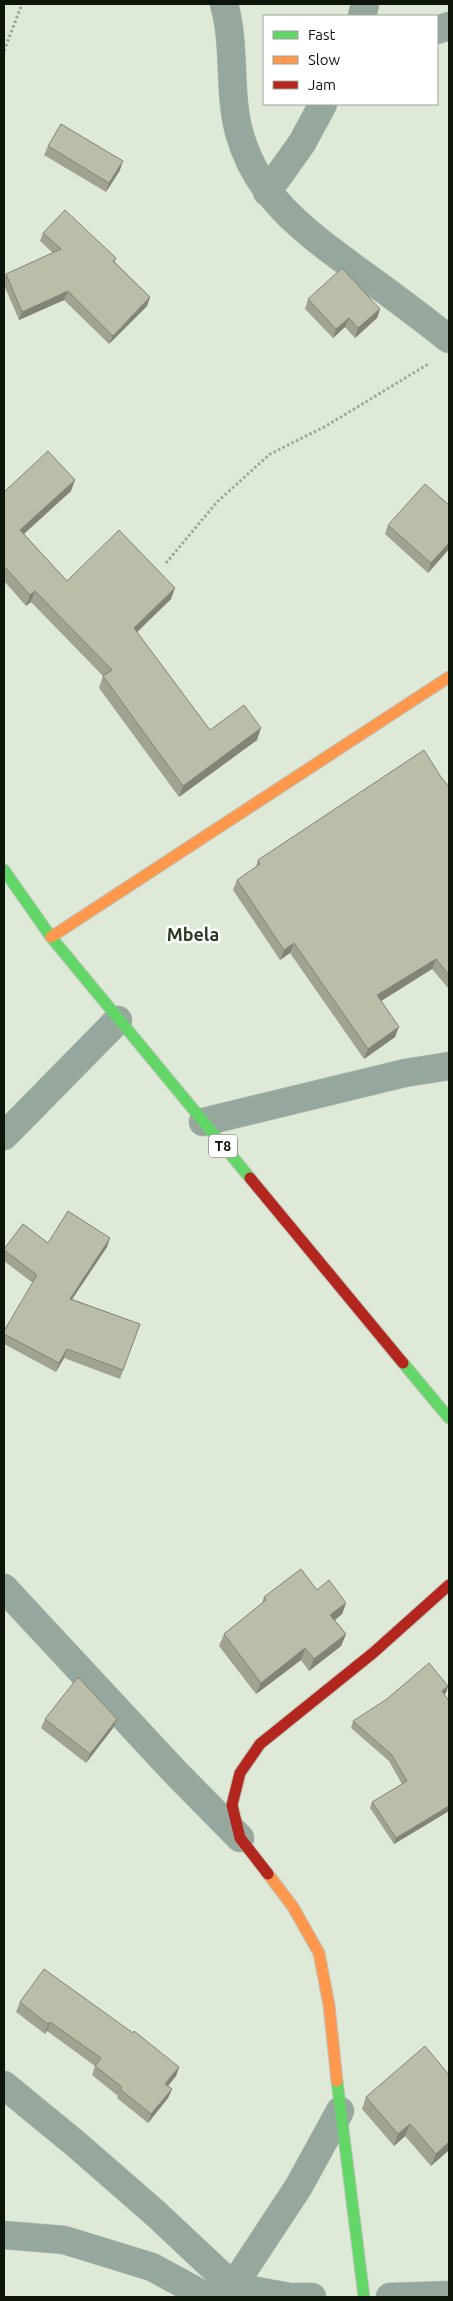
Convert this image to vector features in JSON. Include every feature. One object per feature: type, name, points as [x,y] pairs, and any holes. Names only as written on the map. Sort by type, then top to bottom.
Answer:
[{"type":"main road","points":[[51,936],[449,677]]},
{"type":"main road","name":"T8","points":[[7,880],[118,1020],[449,1418]]},
{"type":"main road","points":[[364,2297],[340,2111],[329,2005],[319,1954],[293,1907],[240,1838],[232,1805],[240,1773],[260,1744],[374,1653],[449,1585]]},
{"type":"street","points":[[233,8],[234,84],[232,108],[249,160],[267,192],[294,222],[442,350]]},
{"type":"street","points":[[267,192],[302,143],[323,105]]},
{"type":"street","points":[[4,1136],[118,1020]]},
{"type":"street","points":[[203,1122],[405,1073],[449,1066]]},
{"type":"street","points":[[4,1588],[176,1773],[240,1838]]},
{"type":"street","points":[[4,2085],[77,2144],[155,2213],[230,2292],[312,2297]]},
{"type":"street","points":[[230,2292],[299,2186],[340,2111]]},
{"type":"street","points":[[4,2235],[73,2243],[152,2267],[207,2297]]},
{"type":"street","points":[[390,2297],[449,2295]]},
{"type":"path","points":[[4,51],[22,4]]},
{"type":"path","points":[[166,563],[217,502],[270,454],[326,426],[442,350]]},
{"type":"building","points":[[61,124],[123,161],[109,183],[48,146]]},
{"type":"building","points":[[65,210],[116,258],[113,261],[150,297],[113,336],[68,291],[22,312],[6,274],[61,249],[43,233]]},
{"type":"building","points":[[342,268],[380,309],[358,328],[349,318],[336,329],[308,299]]},
{"type":"building","points":[[48,451],[75,480],[20,530],[67,581],[119,530],[175,588],[134,628],[210,730],[244,705],[261,728],[183,786],[103,676],[112,670],[35,591],[30,595],[4,566],[4,492]]},
{"type":"building","points":[[425,484],[449,505],[449,543],[431,563],[388,525]]},
{"type":"building","points":[[424,750],[449,787],[449,975],[436,959],[377,995],[399,1027],[368,1049],[294,943],[284,950],[237,880],[260,864],[258,860]]},
{"type":"building","points":[[68,1211],[110,1238],[70,1299],[140,1324],[123,1370],[67,1349],[59,1363],[4,1334],[37,1275],[4,1249],[23,1224],[48,1243]]},
{"type":"building","points":[[301,1569],[317,1590],[329,1580],[346,1603],[330,1615],[346,1634],[314,1659],[305,1648],[261,1683],[224,1634],[266,1600],[264,1597]]},
{"type":"building","points":[[429,1663],[448,1686],[442,1691],[449,1701],[449,1806],[396,1838],[372,1802],[407,1781],[391,1754],[353,1721],[387,1699]]},
{"type":"building","points":[[78,1677],[117,1719],[90,1754],[45,1719]]},
{"type":"building","points":[[44,1969],[133,2033],[134,2031],[179,2067],[165,2084],[172,2089],[151,2114],[120,2089],[122,2087],[95,2066],[101,2058],[50,2022],[48,2024],[20,2002]]},
{"type":"building","points":[[425,2046],[449,2075],[449,2142],[436,2154],[410,2124],[398,2134],[366,2097]]},
{"type":"traffic: fast","points":[[4,870],[51,937],[250,1178]]},
{"type":"traffic: fast","points":[[403,1363],[449,1418]]},
{"type":"traffic: fast","points":[[337,2081],[364,2297]]},
{"type":"traffic: slow","points":[[51,937],[449,677]]},
{"type":"traffic: slow","points":[[268,1874],[293,1907],[319,1953],[329,2005],[337,2081]]},
{"type":"traffic: jam","points":[[250,1178],[403,1363]]},
{"type":"traffic: jam","points":[[268,1874],[240,1838],[232,1805],[240,1773],[260,1744],[373,1653],[449,1585]]},
{"type":"district","name":"Mbela","points":[[193,935]]}]
